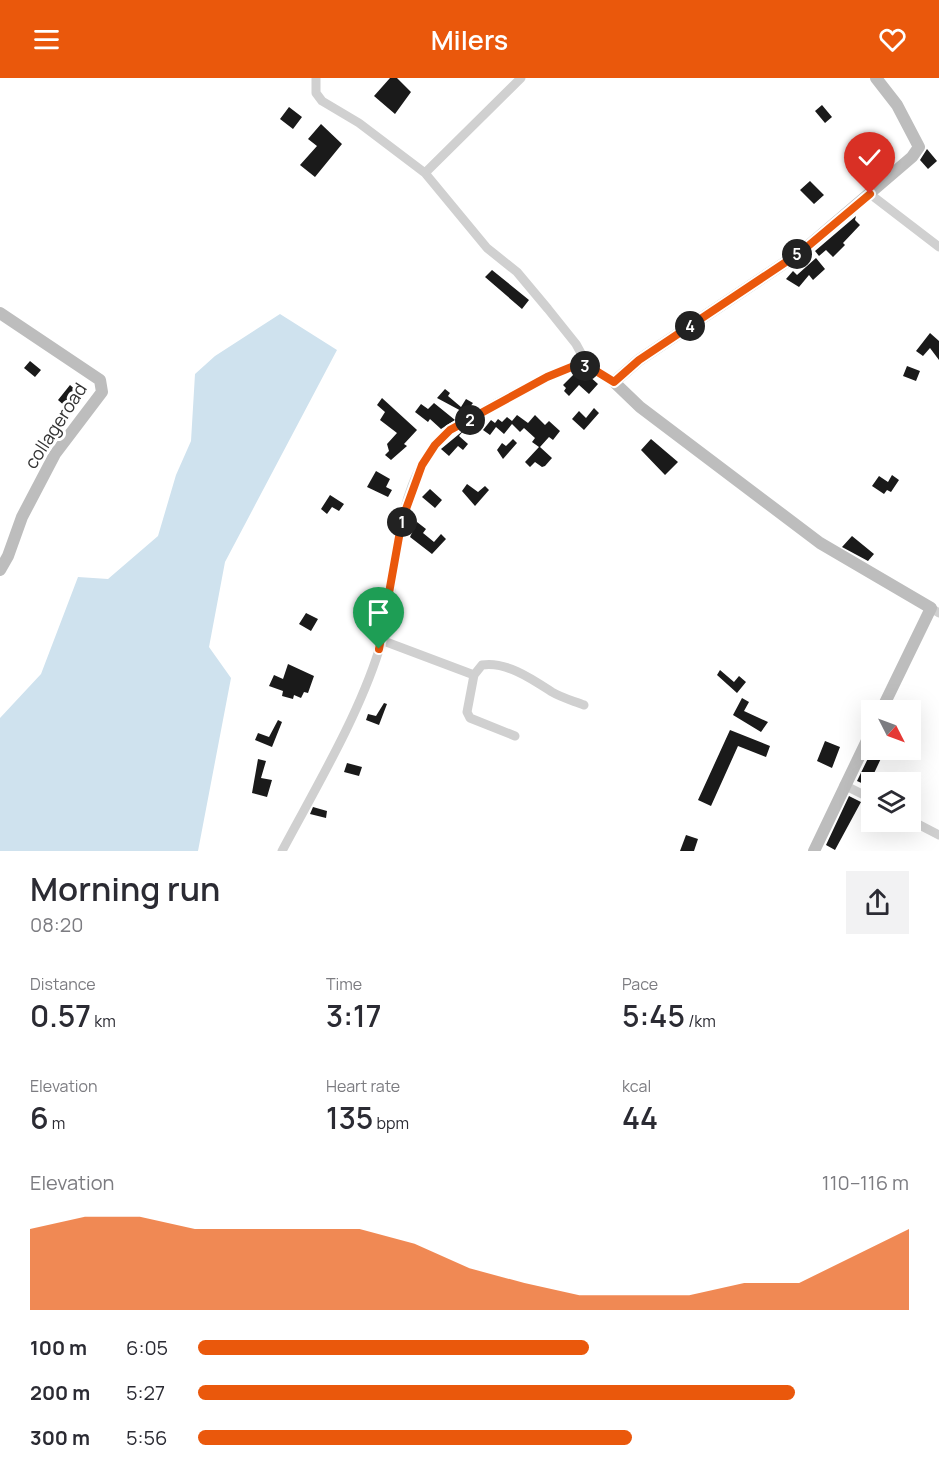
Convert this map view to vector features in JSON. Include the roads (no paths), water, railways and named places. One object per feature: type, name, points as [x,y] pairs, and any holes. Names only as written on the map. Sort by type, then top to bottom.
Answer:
[{"type":"main road","points":[[876,78],[897,105],[919,147],[912,157],[801,252],[639,360],[614,382],[640,408],[820,543],[935,610],[887,700]]},
{"type":"main road","name":"collageroad","points":[[0,312],[103,384],[102,392],[55,454],[22,517],[8,556],[0,570]]},
{"type":"main road","points":[[814,851],[861,752]]},
{"type":"street","points":[[316,78],[316,93],[322,101],[359,123],[425,173],[488,248],[517,272],[576,344],[588,366],[614,382]]},
{"type":"street","points":[[425,173],[521,78]]},
{"type":"street","points":[[870,194],[939,247]]},
{"type":"street","points":[[282,851],[360,699],[381,640],[402,520],[422,465],[435,445],[450,430],[547,377],[574,366],[588,366]]},
{"type":"street","points":[[381,640],[474,675]]},
{"type":"street","points":[[515,736],[470,718],[467,712],[474,675],[482,665],[494,663],[541,683],[554,693],[584,705]]},
{"type":"street","points":[[844,785],[861,794]]},
{"type":"street","points":[[921,826],[939,835]]},
{"type":"water","points":[[280,314],[337,350],[225,562],[209,647],[231,678],[198,851],[0,851],[0,718],[41,674],[78,577],[108,579],[158,536],[176,475],[191,441],[195,374],[215,356]]}]
